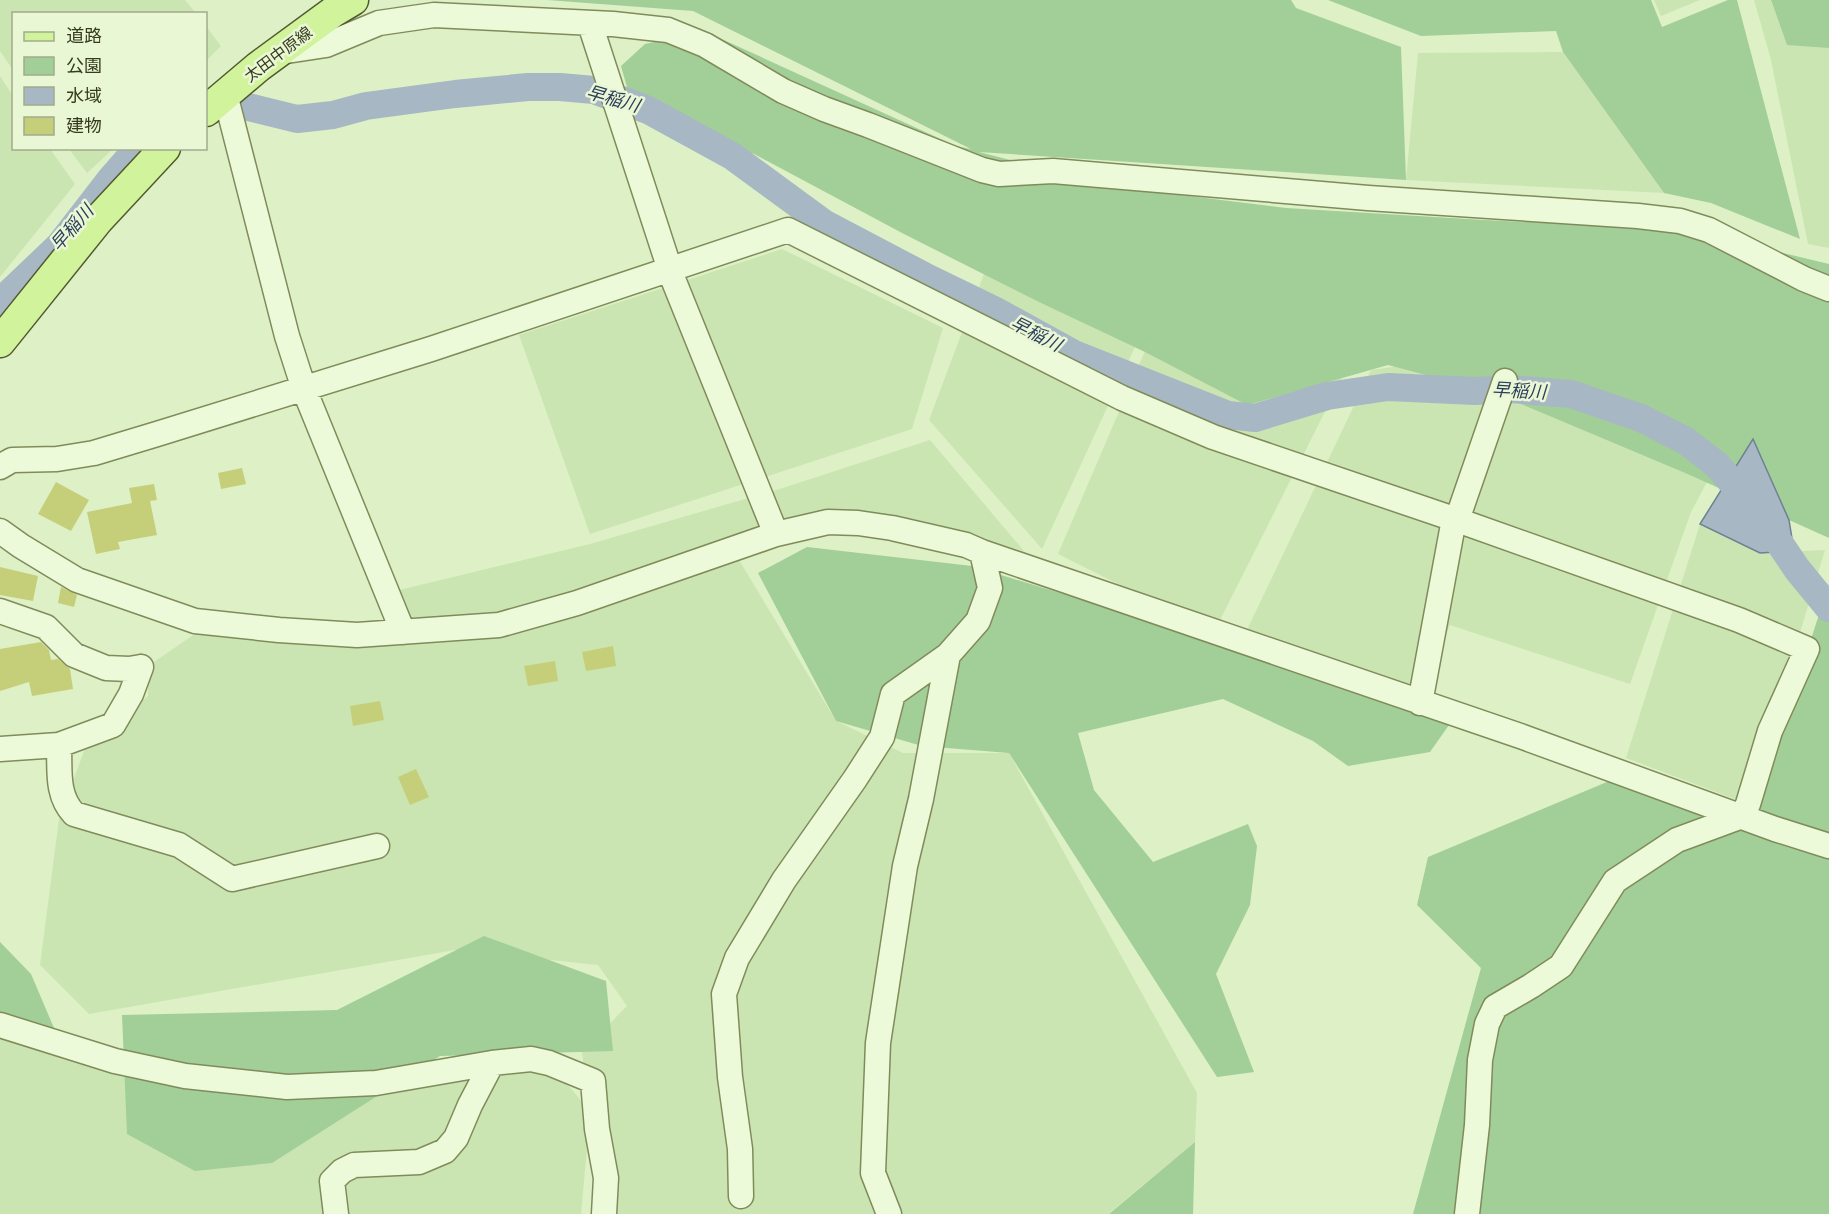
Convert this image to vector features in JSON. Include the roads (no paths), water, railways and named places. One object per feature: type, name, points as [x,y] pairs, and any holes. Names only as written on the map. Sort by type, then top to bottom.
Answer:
[{"type":"main road","name":"太田中原線","points":[[215,102],[333,12],[353,0]]},
{"type":"main road","points":[[0,342],[98,220],[163,150]]},
{"type":"street","points":[[280,52],[326,45],[379,23],[434,15],[613,24],[668,30],[705,45],[783,91],[824,109],[982,170],[999,174],[1053,171],[1368,198],[1638,216],[1680,221],[1708,230],[1804,279],[1829,289]]},
{"type":"street","points":[[590,24],[673,279],[776,534]]},
{"type":"street","points":[[215,102],[304,389],[403,632]]},
{"type":"street","points":[[0,467],[12,460],[57,459],[94,453],[304,389],[788,230],[1122,398],[1213,437],[1739,620],[1807,649],[1770,730],[1748,804],[1742,816],[1677,840],[1615,881],[1561,966],[1495,1007],[1486,1024],[1480,1060],[1477,1125],[1467,1214]]},
{"type":"street","points":[[1420,703],[1452,531],[1505,381]]},
{"type":"street","points":[[0,531],[77,580],[195,621],[357,635],[499,625],[577,603],[776,534],[828,522],[858,523],[892,528],[966,545],[1523,737],[1775,830],[1829,846]]},
{"type":"street","points":[[741,1196],[740,1149],[730,1077],[724,994],[737,958],[784,880],[882,737],[893,694],[948,655],[978,621],[990,588],[982,552]]},
{"type":"street","points":[[0,611],[46,627],[74,655],[106,668],[129,669],[141,666],[131,694],[113,725],[59,745],[0,749]]},
{"type":"street","points":[[889,1214],[873,1173],[878,1042],[905,866],[921,799],[948,655]]},
{"type":"street","points":[[59,745],[61,792],[66,805],[74,814],[179,846],[232,879],[377,846]]},
{"type":"street","points":[[0,1025],[115,1061],[185,1076],[286,1087],[376,1083],[492,1063],[531,1059],[549,1063],[593,1081],[597,1129],[606,1178],[604,1214]]},
{"type":"street","points":[[336,1214],[332,1181],[342,1171],[354,1165],[419,1162],[445,1151],[456,1138],[492,1063]]},
{"type":"water","points":[[1753,439],[1789,520],[1794,551],[1760,553],[1700,524]]},
{"type":"waterway","name":"早稲川","points":[[207,112],[232,103],[297,119],[333,115],[366,106],[455,94],[528,87],[594,90],[648,110],[732,156],[825,224],[994,310],[1074,354],[1228,415],[1255,418],[1327,396],[1388,387],[1475,391],[1510,389],[1571,394],[1641,418],[1686,441],[1717,465],[1762,517],[1797,569],[1829,608]]},
{"type":"waterway","name":"早稲川","points":[[0,302],[59,246],[136,150]]}]
